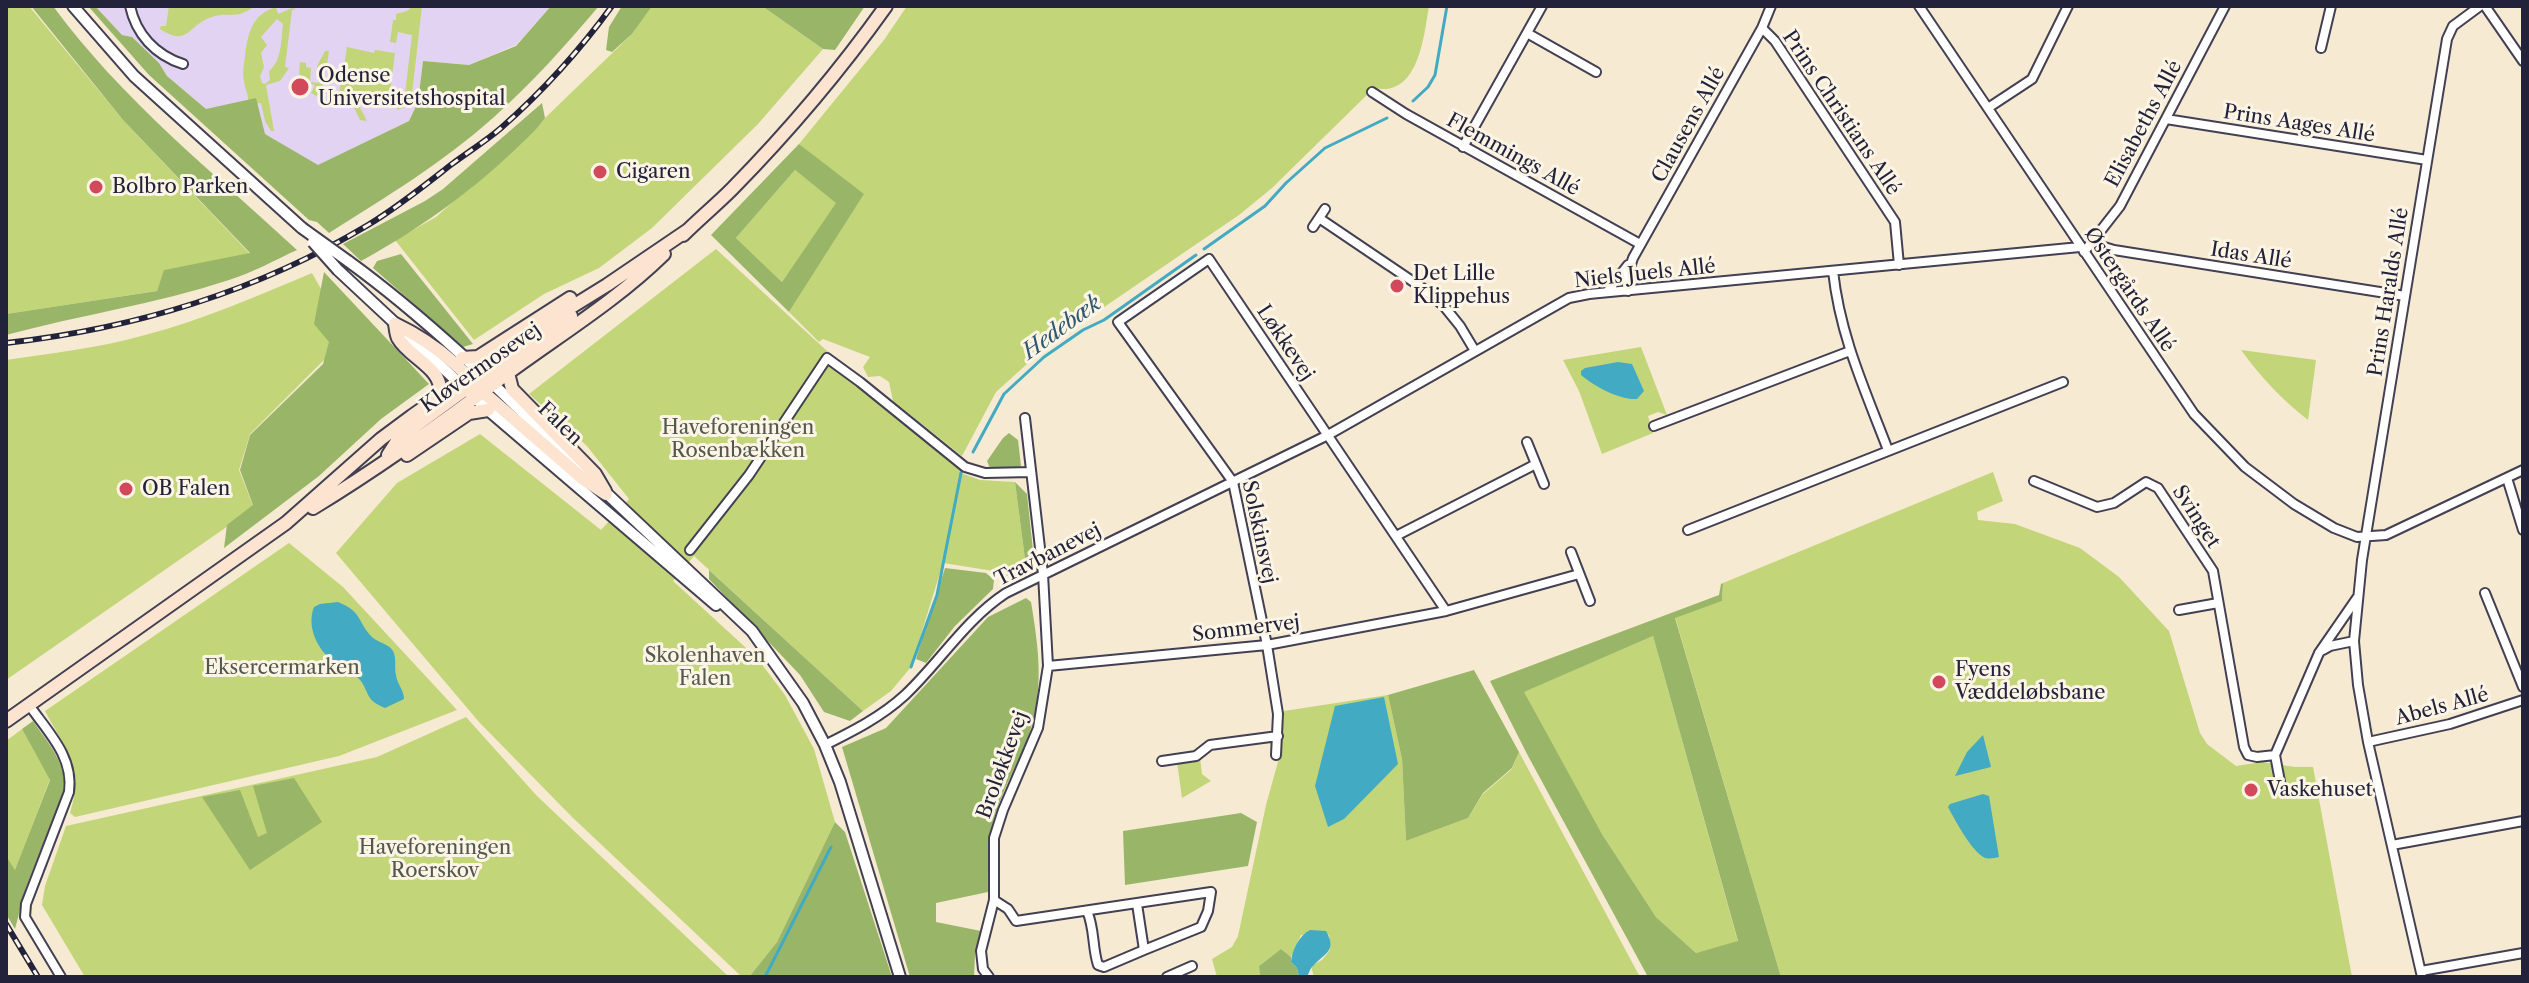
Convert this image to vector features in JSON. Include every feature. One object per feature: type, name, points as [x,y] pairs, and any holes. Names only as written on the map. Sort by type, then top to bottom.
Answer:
[{"type":"main road","name":"Kløvermosevej","points":[[286,523],[381,439],[440,395],[508,373],[647,271],[730,191],[803,113],[886,6]]},
{"type":"main road","name":"Kløvermosevej","points":[[6,721],[286,523],[384,461],[536,329],[688,230]]},
{"type":"main road","points":[[462,358],[478,357],[577,294],[607,285]]},
{"type":"main road","points":[[395,324],[415,333],[455,364],[582,478],[606,494]]},
{"type":"main road","points":[[395,324],[398,338],[438,378],[440,395]]},
{"type":"main road","points":[[508,373],[512,389],[595,474],[606,494]]},
{"type":"main road","points":[[384,461],[405,456],[473,411],[488,410]]},
{"type":"street","name":"Falen","points":[[73,6],[134,76],[302,228],[395,297],[462,358],[488,410],[720,609],[775,664]]},
{"type":"street","points":[[130,6],[137,28],[149,43],[164,56],[183,64]]},
{"type":"street","points":[[1463,147],[1542,6]]},
{"type":"street","name":"Clausens Allé","points":[[1628,291],[1627,277],[1640,244],[1762,28],[1771,6]]},
{"type":"street","name":"Østergårds Allé","points":[[1919,6],[2194,414],[2245,467],[2294,504],[2334,528],[2357,537],[2366,536]]},
{"type":"street","points":[[1988,108],[2032,79],[2068,6]]},
{"type":"street","name":"Elisabeths Allé","points":[[2082,250],[2096,240],[2120,206],[2225,6]]},
{"type":"street","points":[[2321,48],[2331,6]]},
{"type":"street","points":[[2482,6],[2523,61]]},
{"type":"street","name":"Prins Haralds Allé","points":[[2482,6],[2453,26],[2447,39],[2366,536],[2354,641],[2368,742],[2421,974],[2523,953]]},
{"type":"street","name":"Prins Christians Allé","points":[[1762,28],[1775,41],[1895,222],[1899,265]]},
{"type":"street","points":[[1527,33],[1596,72]]},
{"type":"street","name":"Flemmings Allé","points":[[1372,92],[1463,147],[1640,244]]},
{"type":"street","name":"Prins Aages Allé","points":[[2166,119],[2427,160]]},
{"type":"street","points":[[1313,227],[1325,209]]},
{"type":"street","points":[[1319,218],[1443,305],[1475,351]]},
{"type":"street","name":"Falen","points":[[302,228],[338,270],[395,324]]},
{"type":"street","name":"Idas Allé","points":[[2096,240],[2101,246],[2114,250],[2405,296]]},
{"type":"street","name":"Niels Juels Allé","points":[[1233,482],[1328,435],[1569,298],[1607,292],[2082,250]]},
{"type":"street","name":"Clausens Allé","points":[[1607,292],[1633,258]]},
{"type":"street","name":"Løkkevej","points":[[1118,322],[1209,259],[1446,611]]},
{"type":"street","points":[[1833,271],[1837,310],[1888,450]]},
{"type":"street","name":"Solskinsvej","points":[[1118,322],[1233,482],[1278,714],[1276,755]]},
{"type":"street","points":[[1654,426],[1850,351]]},
{"type":"street","points":[[690,550],[749,475],[827,358],[965,467],[985,473],[1031,472]]},
{"type":"street","points":[[1688,530],[2063,382]]},
{"type":"street","name":"Broløkkevej","points":[[989,977],[983,969],[981,951],[994,900],[994,838],[1038,728],[1048,666],[1043,574],[1025,418]]},
{"type":"street","points":[[1527,442],[1544,484]]},
{"type":"street","points":[[1396,536],[1536,464]]},
{"type":"street","points":[[2366,536],[2386,535],[2523,470]]},
{"type":"street","points":[[2507,478],[2523,530]]},
{"type":"street","name":"Svinget","points":[[2034,481],[2097,507],[2114,503],[2146,482],[2158,488],[2213,571],[2244,747],[2248,755],[2275,755]]},
{"type":"street","name":"Travbanevej","points":[[825,745],[869,722],[906,694],[988,605],[1043,574],[1233,482]]},
{"type":"street","name":"Falen","points":[[606,494],[752,631],[803,703],[840,782],[900,977]]},
{"type":"street","points":[[1571,552],[1590,601]]},
{"type":"street","points":[[1446,611],[1579,574]]},
{"type":"street","points":[[2485,593],[2523,687]]},
{"type":"street","name":"Prins Haralds Allé","points":[[2275,755],[2319,653],[2357,597]]},
{"type":"street","points":[[2179,610],[2218,603]]},
{"type":"street","name":"Sommervej","points":[[1048,666],[1267,645],[1446,611]]},
{"type":"street","points":[[2319,653],[2330,646],[2354,641]]},
{"type":"street","name":"Abels Allé","points":[[2368,742],[2450,724],[2523,700]]},
{"type":"street","points":[[29,705],[59,746],[69,764],[71,780],[26,904],[25,917],[61,977]]},
{"type":"street","points":[[1162,761],[1196,756],[1210,745],[1278,736]]},
{"type":"street","points":[[2275,755],[2282,792]]},
{"type":"street","points":[[2392,845],[2523,821]]},
{"type":"street","points":[[994,900],[1008,909],[1016,921],[1211,892],[1201,927],[1104,967],[1098,965],[1087,911]]},
{"type":"street","points":[[1137,904],[1144,950]]},
{"type":"street","points":[[1167,977],[1192,966]]},
{"type":"shaded area","name":"Odense Universitetshospital","points":[[95,6],[551,6],[516,45],[469,65],[423,61],[418,102],[409,121],[318,166],[265,134],[206,109],[167,76],[159,63],[132,37],[122,35]]},
{"type":"green space","name":"Bolbro Parken","points":[[6,6],[29,6],[123,120],[250,254],[165,270],[157,291],[6,314]]},
{"type":"green space","points":[[31,6],[53,6],[138,104],[297,250],[246,274],[201,288],[6,335],[6,314],[157,291],[164,270],[250,253],[123,120]]},
{"type":"green space","points":[[88,6],[95,6],[122,35],[132,37],[159,63],[167,76],[206,109],[256,98],[265,134],[318,165],[409,121],[418,102],[423,61],[469,65],[516,46],[551,6],[599,6],[535,77],[475,133],[414,178],[329,233],[317,222],[309,220],[149,75]]},
{"type":"green space","points":[[169,6],[255,6],[242,13],[204,20],[188,33],[177,36],[160,29],[166,26]]},
{"type":"green space","points":[[412,6],[422,6],[412,94],[406,107],[397,110],[396,103],[405,94],[412,35],[398,32],[396,43],[390,42],[393,20],[396,20],[396,14]]},
{"type":"green space","points":[[622,6],[652,6],[632,34],[612,52],[606,50],[609,27]]},
{"type":"green space","name":"Cigaren","points":[[651,6],[762,6],[823,49],[758,124],[652,228],[599,268],[544,294],[474,340],[395,240],[436,217],[539,126],[632,34]]},
{"type":"green space","points":[[762,6],[865,6],[835,50],[823,49]]},
{"type":"green space","points":[[907,6],[1429,6],[1416,62],[1401,83],[1389,89],[1374,88],[1272,188],[1239,215],[1047,346],[996,392],[962,456],[893,401],[889,382],[880,376],[868,377],[863,367],[870,357],[823,339],[819,342],[789,312],[863,195],[799,144],[884,40]]},
{"type":"green space","points":[[276,7],[278,14],[292,8],[296,9],[292,10],[285,67],[289,68],[280,81],[266,85],[274,131],[265,121],[261,103],[248,105],[243,75],[250,32],[256,20]],"holes":[[[277,19],[283,24],[279,56],[269,71],[270,80],[265,84],[260,76],[264,67],[261,53],[267,45],[261,37]]]},
{"type":"green space","points":[[347,47],[374,53],[375,50],[395,53],[390,92],[396,93],[395,98],[358,104],[367,121],[360,120],[351,101],[338,102],[341,79],[351,73],[344,66]]},
{"type":"green space","points":[[325,51],[329,51],[321,98],[311,93],[315,86],[299,74],[300,62],[311,68],[310,82],[318,83],[321,76],[317,66]]},
{"type":"green space","points":[[542,103],[545,118],[539,126],[477,183],[432,217],[361,261],[343,244],[443,189]]},
{"type":"green space","points":[[799,144],[864,194],[789,312],[711,235]],"holes":[[[795,170],[836,203],[782,282],[736,238]]]},
{"type":"green space","points":[[795,170],[837,203],[782,282],[736,238]]},
{"type":"green space","name":"Haveforeningen Rosenbækken","points":[[716,249],[826,350],[964,460],[961,473],[980,480],[1015,482],[1026,567],[1019,575],[1007,576],[1000,572],[943,563],[911,667],[891,691],[863,711],[694,556],[673,581],[757,658],[785,695],[814,749],[835,822],[777,942],[749,977],[742,977],[572,817],[479,722],[336,553],[397,483],[480,434],[601,530],[629,499],[587,446],[529,394]]},
{"type":"green space","points":[[401,254],[473,344],[463,347],[373,268],[377,261]]},
{"type":"green space","points":[[324,272],[429,384],[381,419],[319,476],[224,548],[227,525],[253,505],[240,470],[250,435],[323,364],[329,342],[314,324]]},
{"type":"green space","name":"OB Falen","points":[[312,273],[342,326],[335,349],[250,434],[239,470],[254,508],[6,680],[6,360],[93,347],[167,329]]},
{"type":"green space","points":[[1641,347],[1667,415],[1658,412],[1648,416],[1653,433],[1602,454],[1579,391],[1563,360]]},
{"type":"green space","points":[[2241,350],[2316,360],[2308,420],[2272,387]]},
{"type":"green space","points":[[1009,433],[1018,440],[1021,466],[1013,469],[990,468],[987,461]]},
{"type":"green space","name":"Fyens Væddeløbsbane","points":[[1993,472],[2003,501],[1977,512],[1978,520],[2015,524],[2080,548],[2119,577],[2169,631],[2200,733],[2207,744],[2236,766],[2262,762],[2313,767],[2352,977],[1781,977],[1675,617],[1722,601],[1723,583]]},
{"type":"green space","points":[[1015,482],[1027,494],[1034,560],[1026,567]]},
{"type":"green space","name":"Eksercermarken","points":[[289,543],[343,587],[457,710],[339,756],[75,817],[70,813],[75,783],[71,759],[45,711]]},
{"type":"green space","points":[[945,568],[986,573],[994,580],[993,589],[955,626],[926,663],[916,659]]},
{"type":"green space","points":[[709,570],[863,711],[850,721],[824,712],[800,675],[709,579]]},
{"type":"green space","points":[[1721,584],[1722,601],[1675,618],[1781,977],[1648,977],[1490,681],[1719,595]],"holes":[[[1653,636],[1738,941],[1696,953],[1656,917],[1602,834],[1524,692]]]},
{"type":"green space","points":[[1026,598],[1031,602],[1038,654],[1036,707],[1029,734],[993,822],[988,892],[936,903],[936,922],[981,931],[975,954],[974,977],[910,977],[842,747],[886,728],[988,617]]},
{"type":"green space","points":[[1653,636],[1738,942],[1696,953],[1656,917],[1602,834],[1523,692]]},
{"type":"green space","points":[[1474,670],[1519,752],[1512,768],[1483,793],[1468,818],[1406,841],[1402,759],[1388,695]]},
{"type":"green space","points":[[1388,695],[1402,759],[1406,841],[1468,818],[1483,794],[1512,769],[1519,752],[1640,977],[1314,977],[1311,966],[1322,960],[1330,950],[1329,935],[1301,935],[1291,957],[1281,949],[1259,966],[1260,977],[1217,977],[1212,959],[1232,947],[1238,936],[1281,751],[1284,711]]},
{"type":"green space","name":"Haveforeningen Roerskov","points":[[466,717],[537,796],[729,977],[85,977],[42,905],[45,886],[66,826],[377,757]]},
{"type":"green space","points":[[33,721],[59,762],[64,790],[26,887],[15,929],[6,914],[6,856],[15,870],[50,780],[22,729]]},
{"type":"green space","points":[[22,729],[50,779],[15,871],[6,856],[6,741]]},
{"type":"green space","points":[[1200,758],[1202,774],[1211,781],[1182,798],[1177,762]]},
{"type":"green space","points":[[294,778],[322,822],[250,870],[202,797],[240,790],[258,837],[267,833],[253,786]]},
{"type":"green space","points":[[1241,813],[1257,822],[1248,866],[1125,885],[1123,831]]},
{"type":"green space","points":[[835,822],[845,832],[892,977],[749,977],[777,942]]},
{"type":"green space","points":[[1281,949],[1291,957],[1299,977],[1260,977],[1259,966]]},
{"type":"water","points":[[1618,362],[1632,364],[1644,391],[1637,399],[1607,392],[1581,375],[1585,368]]},
{"type":"water","points":[[338,602],[356,614],[372,637],[393,651],[395,672],[404,699],[385,708],[374,702],[358,678],[329,658],[319,645],[313,630],[314,607]]},
{"type":"water","points":[[1384,697],[1398,764],[1344,819],[1328,827],[1315,786],[1335,706]]},
{"type":"water","points":[[1983,735],[1991,767],[1955,776],[1967,752]]},
{"type":"water","points":[[1983,794],[1989,796],[1999,857],[1980,855],[1948,807]]},
{"type":"water","points":[[1310,930],[1326,931],[1330,947],[1307,977],[1299,977],[1297,968],[1291,962],[1292,957],[1299,940]]},
{"type":"waterway","name":"Hedebæk","points":[[1413,101],[1428,87],[1435,75],[1447,6]]},
{"type":"waterway","name":"Hedebæk","points":[[1204,249],[1265,206],[1325,148],[1387,118]]},
{"type":"waterway","name":"Hedebæk","points":[[973,452],[1004,394],[1044,357],[1083,330],[1104,320],[1196,255]]},
{"type":"waterway","name":"Hedebæk","points":[[911,667],[937,595],[961,473]]},
{"type":"waterway","name":"Hedebæk","points":[[765,977],[831,847]]},
{"type":"railway","points":[[6,343],[101,328],[193,304],[283,269],[368,225],[501,128],[560,70],[612,6]]},
{"type":"railway","points":[[6,924],[38,977]]},
{"type":"place","name":"Odense Universitetshospital","points":[[300,87]]},
{"type":"place","name":"Cigaren","points":[[600,172]]},
{"type":"place","name":"Bolbro Parken","points":[[96,187]]},
{"type":"place","name":"Det Lille Klippehus","points":[[1397,286]]},
{"type":"place","name":"OB Falen","points":[[126,489]]},
{"type":"place","name":"Fyens Væddeløbsbane","points":[[1939,682]]},
{"type":"place","name":"Vaskehuset","points":[[2251,790]]},
{"type":"park label","name":"Skolenhaven Falen","points":[[705,668]]}]
